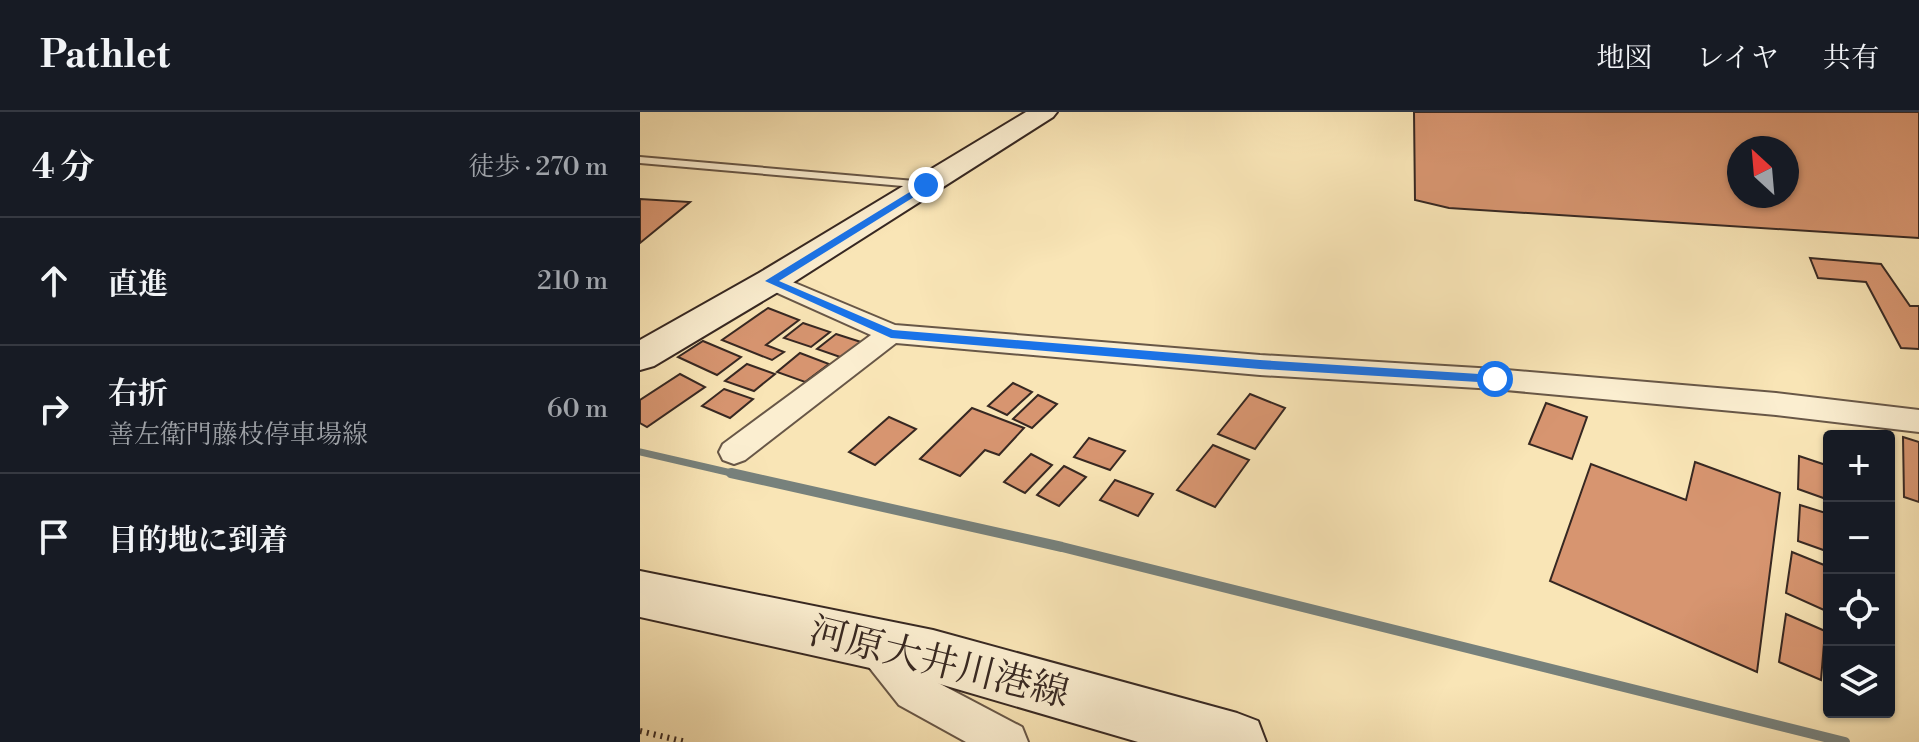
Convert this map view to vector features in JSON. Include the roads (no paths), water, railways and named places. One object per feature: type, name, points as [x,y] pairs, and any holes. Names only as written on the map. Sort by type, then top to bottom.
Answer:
[{"type":"main road","points":[[640,357],[771,281],[1044,112]]},
{"type":"main road","name":"河原大井川港線","points":[[640,594],[933,656],[1237,742]]},
{"type":"street","points":[[771,281],[891,334],[1260,365],[1495,379],[1862,425],[1919,421]]},
{"type":"street","points":[[734,452],[891,334]]},
{"type":"street","points":[[874,644],[913,691],[1007,742]]},
{"type":"lane","points":[[640,160],[926,185]]},
{"type":"waterway","points":[[640,452],[740,475]]},
{"type":"waterway","points":[[731,473],[1062,547],[1845,742]]}]
